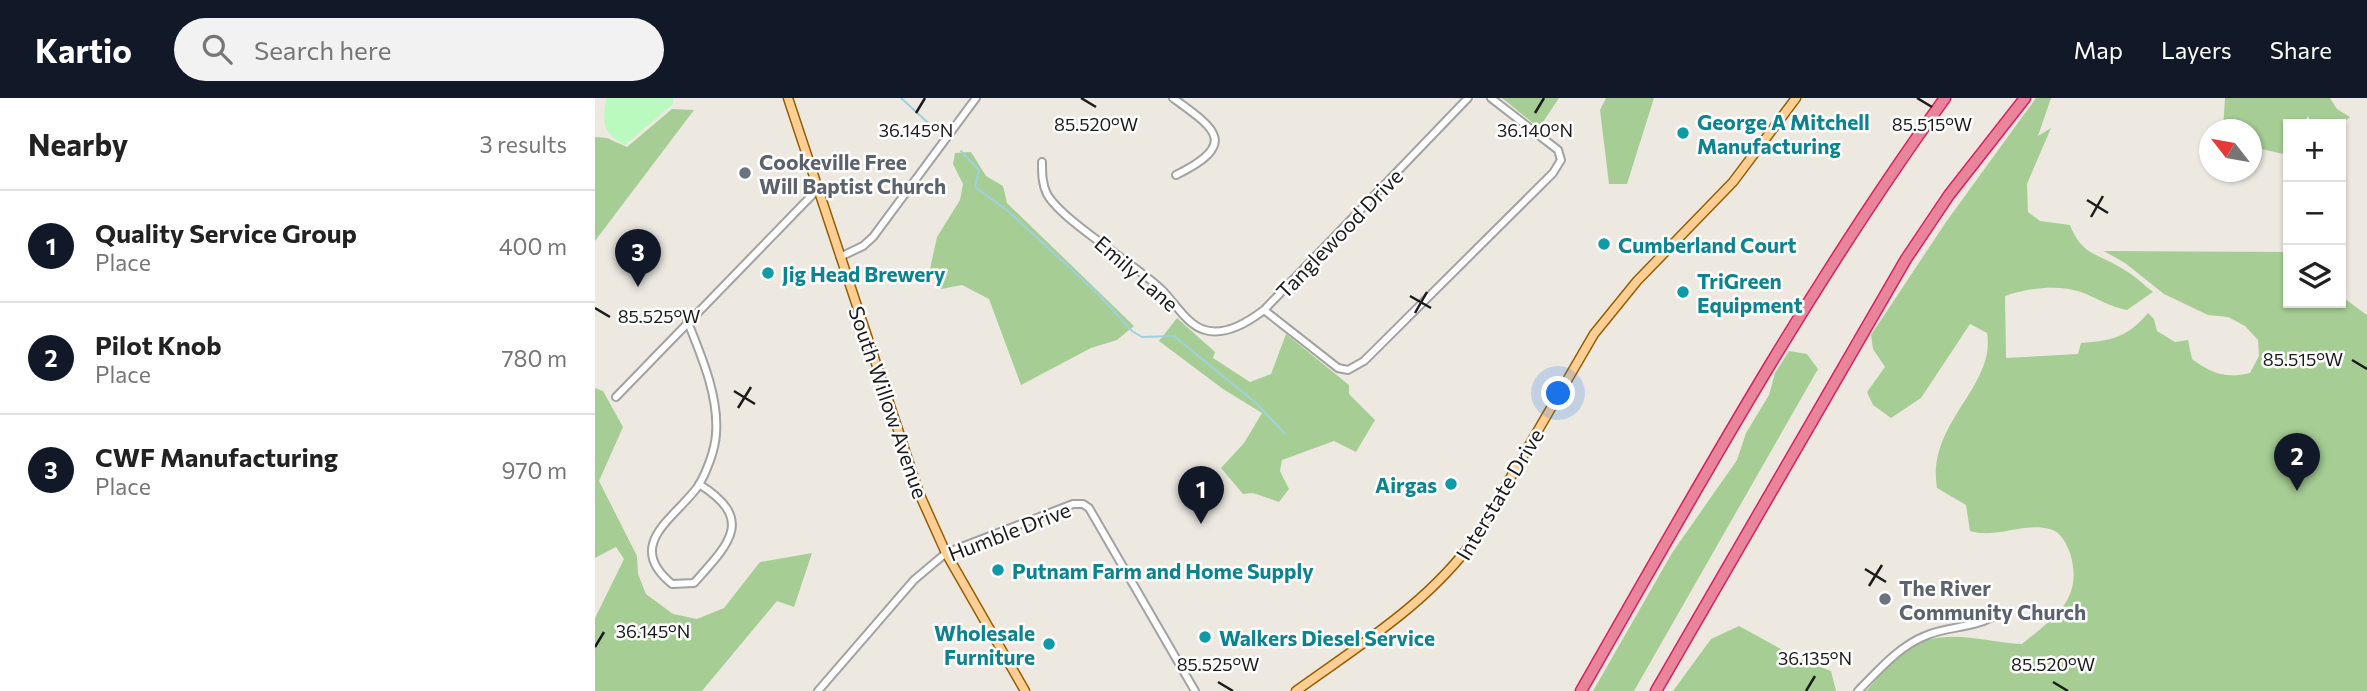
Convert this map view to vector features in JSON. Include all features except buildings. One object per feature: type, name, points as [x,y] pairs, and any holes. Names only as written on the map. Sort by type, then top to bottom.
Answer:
[{"type":"highway","points":[[1581,691],[1793,326],[1849,238],[1945,98]]},
{"type":"highway","points":[[1656,691],[1906,259],[1949,195],[2025,98]]},
{"type":"main road","name":"South Willow Avenue","points":[[788,98],[917,489],[946,553],[1025,691]]},
{"type":"main road","name":"Interstate Drive","points":[[1296,691],[1425,596],[1456,565],[1476,537],[1600,327],[1645,272],[1733,182],[1796,98]]},
{"type":"street","points":[[840,257],[863,246],[873,237],[976,98]]},
{"type":"street","points":[[1173,98],[1215,131],[1215,140],[1207,154],[1175,175]]},
{"type":"street","name":"Tanglewood Drive","points":[[1468,98],[1264,310],[1338,368],[1348,370],[1357,366],[1553,173],[1561,160],[1558,150],[1492,98]]},
{"type":"street","name":"Emily Lane","points":[[1042,163],[1042,178],[1048,194],[1061,209],[1146,276],[1193,324],[1205,330],[1218,331],[1244,325],[1264,310]]},
{"type":"street","points":[[617,397],[687,320],[817,190]]},
{"type":"street","points":[[687,320],[715,406],[716,435],[699,484],[656,534],[651,549],[654,564],[672,584],[684,586],[694,583],[732,530],[733,516],[728,506],[699,484]]},
{"type":"street","name":"Humble Drive","points":[[818,691],[914,580],[946,553],[1073,504],[1083,504],[1089,508],[1195,691]]},
{"type":"street","points":[[1858,691],[1908,644],[1927,634],[1978,625],[1992,617]]},
{"type":"green space","points":[[606,98],[673,98],[673,104],[625,145],[611,135],[605,126]]},
{"type":"green space","points":[[1502,98],[1559,98],[1539,128]]},
{"type":"green space","points":[[1606,98],[1654,98],[1627,184],[1609,184],[1600,110]]},
{"type":"green space","points":[[2036,98],[2051,98],[2038,136],[2051,128],[2027,184],[2028,212],[2040,221],[2070,225],[2085,248],[2127,271],[2153,292],[2127,310],[2063,288],[2032,289],[2005,296],[2006,358],[2078,354],[2081,343],[2101,341],[2126,333],[2148,313],[2154,319],[2157,331],[2175,342],[2188,340],[2192,359],[2206,368],[2226,375],[2250,373],[2259,356],[2258,340],[2245,326],[2228,317],[2208,315],[2164,294],[2125,263],[2104,251],[2283,252],[2283,308],[2346,308],[2346,300],[2367,315],[2367,691],[1866,691],[1889,665],[1918,643],[1962,637],[2022,644],[2064,606],[2073,583],[2070,553],[2063,538],[2057,533],[2040,527],[1990,533],[1970,531],[1966,505],[1937,488],[1936,465],[1941,444],[1981,371],[1987,352],[1987,333],[1970,324],[1921,398],[1891,418],[1873,405],[1867,392],[1885,367],[1873,349],[1871,335],[1946,222]]},
{"type":"green space","points":[[2225,98],[2330,98],[2337,109],[2350,117],[2346,121],[2309,119],[2308,116],[2306,119],[2283,119],[2283,154],[2262,149],[2262,119],[2224,119]]},
{"type":"green space","points":[[672,109],[694,110],[595,241],[595,137],[607,138],[627,147]]},
{"type":"green space","points":[[971,152],[986,176],[1003,186],[1007,203],[1134,326],[1117,340],[1091,348],[1021,385],[989,299],[962,285],[941,289],[930,269],[937,237],[960,200],[963,184],[953,164],[955,153]]},
{"type":"green space","points":[[1177,318],[1215,352],[1213,358],[1250,382],[1271,374],[1286,334],[1349,385],[1349,394],[1375,420],[1356,452],[1334,441],[1282,460],[1280,471],[1289,489],[1279,502],[1253,493],[1243,494],[1221,468],[1244,443],[1262,413],[1223,389],[1159,341]]},
{"type":"green space","points":[[1789,351],[1807,354],[1818,369],[1634,691],[1593,691],[1672,553],[1737,460],[1746,433],[1769,395],[1775,373]]},
{"type":"green space","points":[[595,388],[603,391],[623,427],[599,481],[637,556],[638,574],[646,594],[673,614],[697,619],[724,608],[760,562],[812,553],[794,607],[777,601],[702,691],[595,691],[595,618],[624,559],[616,547],[595,558]]},
{"type":"green space","points":[[1739,626],[1797,658],[1831,671],[1836,691],[1673,691],[1711,639]]},
{"type":"waterway","points":[[901,98],[936,130]]},
{"type":"waterway","points":[[961,151],[979,170],[975,187],[1007,210],[1098,294],[1132,331],[1142,337],[1174,336],[1257,404],[1285,434]]},
{"type":"place","name":"George A Mitchell Manufacturing","points":[[1683,133]]},
{"type":"place","name":"Cookeville Free Will Baptist Church","points":[[745,173]]},
{"type":"place","name":"Cumberland Court","points":[[1604,244]]},
{"type":"place","name":"Jig Head Brewery","points":[[768,273]]},
{"type":"place","name":"CWF Manufacturing","points":[[638,287]]},
{"type":"place","name":"TriGreen Equipment","points":[[1683,292]]},
{"type":"place","name":"Airgas","points":[[1451,484]]},
{"type":"place","name":"Pilot Knob","points":[[2297,491]]},
{"type":"place","name":"Quality Service Group","points":[[1201,524]]},
{"type":"place","name":"Putnam Farm and Home Supply","points":[[998,570]]},
{"type":"place","name":"The River Community Church","points":[[1885,599]]},
{"type":"place","name":"Walkers Diesel Service","points":[[1205,637]]},
{"type":"place","name":"Wholesale Furniture","points":[[1049,644]]}]
